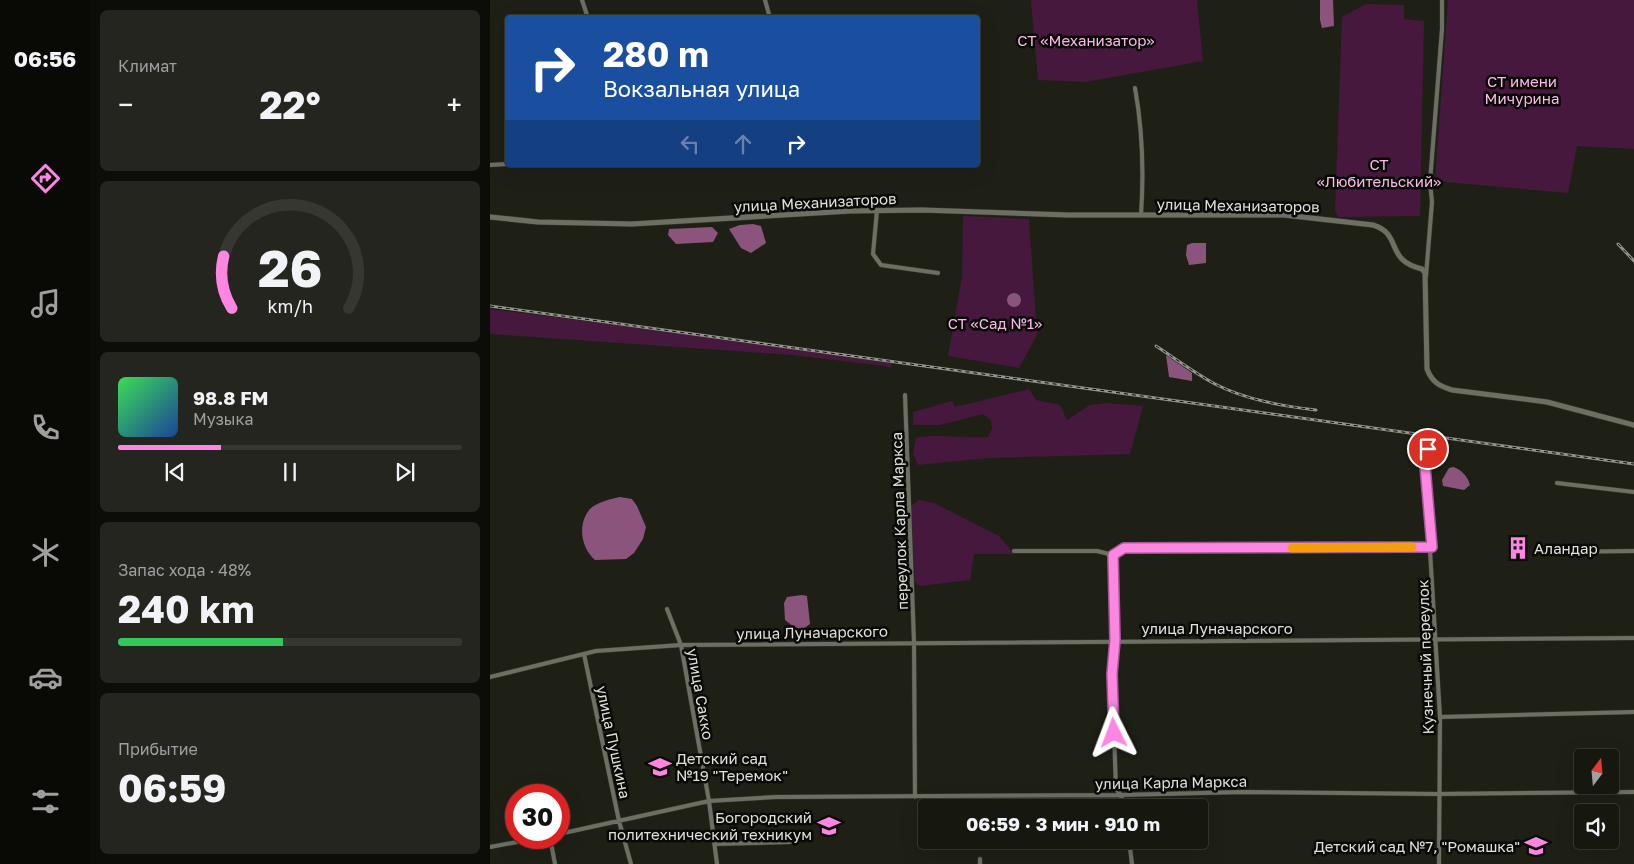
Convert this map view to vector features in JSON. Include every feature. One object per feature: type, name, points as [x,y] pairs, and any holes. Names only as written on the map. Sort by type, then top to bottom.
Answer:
[{"type":"street","points":[[582,0],[587,15]]},
{"type":"street","points":[[765,0],[769,15]]},
{"type":"street","points":[[1442,0],[1442,29],[1430,182],[1432,202],[1426,278],[1427,369],[1431,378],[1439,386],[1452,390],[1548,402],[1634,425]]},
{"type":"street","name":"улица Механизаторов","points":[[1135,88],[1142,126],[1144,169],[1142,215]]},
{"type":"street","points":[[490,166],[505,164]]},
{"type":"street","points":[[877,210],[873,254],[881,265],[938,273]]},
{"type":"street","name":"улица Механизаторов","points":[[490,217],[538,222],[632,224],[877,210],[1068,215],[1284,215],[1373,225],[1382,228],[1388,234],[1403,261],[1408,266],[1422,269],[1426,278]]},
{"type":"street","name":"переулок Карла Маркса","points":[[904,395],[914,642],[915,797]]},
{"type":"street","name":"Кузнечный переулок","points":[[1428,449],[1425,466],[1432,547],[1440,718],[1439,864]]},
{"type":"street","points":[[1557,483],[1634,492]]},
{"type":"street","points":[[1014,551],[1098,551],[1113,555],[1124,548],[1432,547]]},
{"type":"street","points":[[1552,552],[1634,551]]},
{"type":"street","points":[[1113,555],[1115,640],[1112,674],[1116,789],[1122,799]]},
{"type":"street","name":"улица Сакко","points":[[668,609],[681,645],[709,801],[717,864]]},
{"type":"street","name":"улица Луначарского","points":[[490,677],[596,651],[681,645],[1115,640],[1634,638]]},
{"type":"street","name":"улица Пушкина","points":[[584,654],[619,821],[631,864]]},
{"type":"street","points":[[1440,718],[1634,712]]},
{"type":"street","name":"улица Карла Маркса","points":[[570,832],[709,801],[776,797],[1121,795],[1242,792],[1438,794],[1634,792]]},
{"type":"street","points":[[714,844],[790,842]]},
{"type":"street","points":[[490,848],[505,845]]},
{"type":"street","points":[[552,849],[555,864]]},
{"type":"street","points":[[1130,849],[1132,864]]},
{"type":"street","points":[[980,859],[980,864]]},
{"type":"green space","name":"СТ «Механизатор»","points":[[1031,0],[1197,0],[1203,61],[1085,82],[1038,80]]},
{"type":"green space","name":"СТ имени Мичурина","points":[[1448,0],[1634,0],[1634,149],[1577,146],[1568,193],[1435,181]]},
{"type":"green space","name":"СТ «Любительский»","points":[[1366,4],[1404,5],[1404,19],[1424,21],[1420,216],[1338,217],[1335,210],[1342,17]]},
{"type":"green space","name":"СТ «Сад №1»","points":[[963,216],[1029,219],[1037,335],[1019,368],[948,356],[962,276]]},
{"type":"green space","points":[[490,309],[892,363],[891,368],[792,355],[490,334]]},
{"type":"green space","points":[[1029,389],[1036,400],[1060,405],[1067,420],[1090,405],[1107,403],[1143,406],[1130,454],[988,458],[918,465],[913,454],[916,438],[933,436],[988,437],[992,429],[991,420],[983,414],[940,425],[913,425],[913,412],[952,401],[955,407]]},
{"type":"green space","points":[[919,500],[934,503],[999,536],[1014,554],[974,554],[970,580],[920,586],[915,582],[911,506]]},
{"type":"shaded area","points":[[1320,0],[1333,0],[1334,26],[1322,28]]},
{"type":"shaded area","points":[[753,224],[761,226],[766,243],[751,253],[741,248],[729,229],[740,225]]},
{"type":"shaded area","points":[[712,227],[718,233],[713,242],[676,244],[668,235],[669,229]]},
{"type":"shaded area","points":[[1206,243],[1206,263],[1189,265],[1186,255],[1187,245]]},
{"type":"shaded area","points":[[1011,293],[1017,293],[1021,300],[1017,307],[1011,307],[1007,303],[1007,297]]},
{"type":"shaded area","points":[[1166,355],[1192,373],[1192,381],[1169,377]]},
{"type":"shaded area","points":[[1453,467],[1461,471],[1469,482],[1470,485],[1464,490],[1443,486],[1442,480],[1449,468]]},
{"type":"shaded area","points":[[620,497],[632,499],[637,506],[646,527],[643,539],[634,553],[626,559],[595,560],[586,549],[584,543],[582,536],[583,522],[590,509],[596,504]]},
{"type":"shaded area","points":[[807,596],[810,624],[803,629],[794,627],[785,620],[784,603],[787,597]]},
{"type":"railway","points":[[1618,244],[1634,261]]},
{"type":"railway","points":[[490,306],[1634,464]]},
{"type":"railway","points":[[1156,346],[1227,390],[1265,402],[1316,410]]},
{"type":"slow traffic","points":[[1292,548],[1412,547]]},
{"type":"place","name":"Аландар","points":[[1518,548]]},
{"type":"place","name":"Детский сад №19 \"Теремок\"","points":[[660,767]]},
{"type":"place","name":"Богородский политехнический техникум","points":[[829,826]]},
{"type":"place","name":"Детский сад №7, \"Ромашка\"","points":[[1536,846]]},
{"type":"route","points":[[1114,733],[1112,674],[1115,640],[1113,555],[1117,551],[1124,548],[1432,547],[1425,466],[1428,449]]}]
